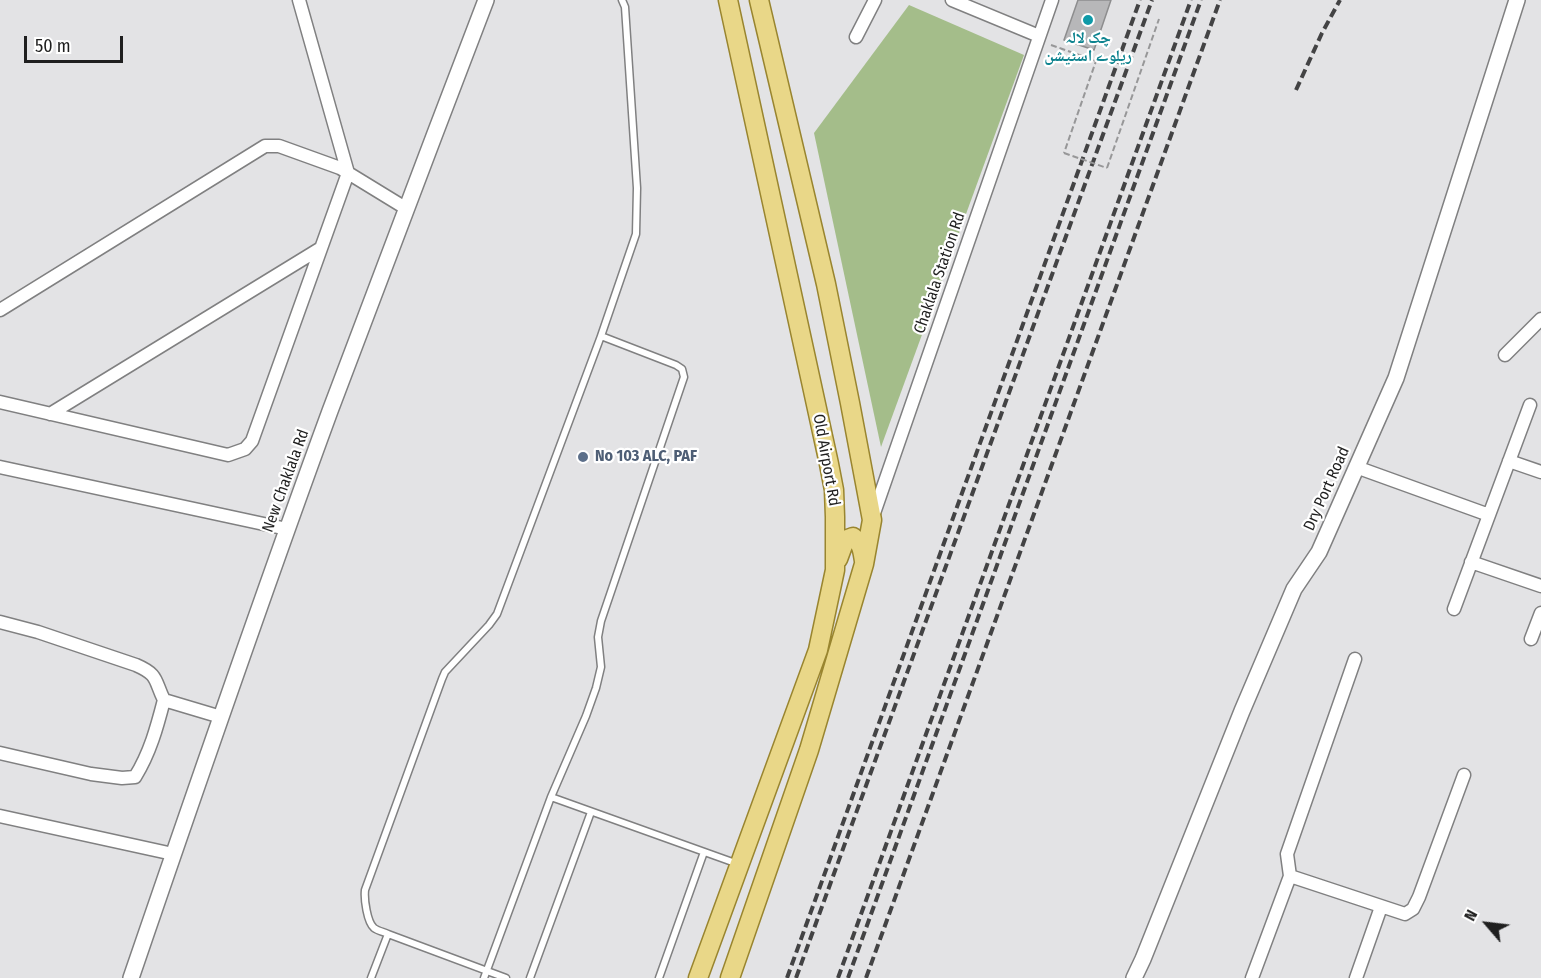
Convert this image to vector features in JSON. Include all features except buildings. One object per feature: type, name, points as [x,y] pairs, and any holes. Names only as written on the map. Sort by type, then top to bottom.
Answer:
[{"type":"main road","name":"Old Airport Rd","points":[[698,978],[818,650],[835,570],[834,490],[728,0]]},
{"type":"main road","name":"Old Airport Rd","points":[[730,978],[809,750],[864,564],[872,520],[826,284],[759,0]]},
{"type":"main road","points":[[829,464],[839,486],[844,491],[853,494],[861,486],[863,469]]},
{"type":"main road","points":[[835,570],[845,540],[853,537],[859,542],[864,564]]},
{"type":"street","points":[[0,402],[228,455],[245,449],[252,441],[348,173],[299,0]]},
{"type":"street","name":"New Chaklala Rd","points":[[131,978],[287,529],[486,0]]},
{"type":"street","points":[[856,37],[875,0]]},
{"type":"street","points":[[952,0],[1038,38]]},
{"type":"street","name":"Chaklala Station Rd","points":[[872,520],[1052,0]]},
{"type":"street","name":"Dry Port Road","points":[[1134,978],[1294,589],[1319,552],[1396,378],[1516,0]]},
{"type":"street","points":[[0,310],[265,146],[279,146],[340,168],[407,209]]},
{"type":"street","points":[[50,414],[321,248]]},
{"type":"street","points":[[1505,355],[1541,319]]},
{"type":"street","points":[[1454,609],[1530,405]]},
{"type":"street","points":[[1509,461],[1541,472]]},
{"type":"street","points":[[0,467],[287,529]]},
{"type":"street","points":[[1356,467],[1489,515]]},
{"type":"street","points":[[1471,562],[1541,586]]},
{"type":"street","points":[[1531,639],[1541,613]]},
{"type":"street","points":[[0,622],[38,632],[148,670],[156,678],[164,700],[153,740],[135,777],[122,778],[91,774],[0,753]]},
{"type":"street","points":[[1252,978],[1290,876],[1287,854],[1355,659]]},
{"type":"street","points":[[164,700],[222,717]]},
{"type":"street","points":[[1290,876],[1405,914],[1413,909],[1464,775]]},
{"type":"street","points":[[0,816],[173,854]]},
{"type":"street","points":[[1356,978],[1381,907]]},
{"type":"lane","points":[[506,978],[485,975],[378,930],[370,923],[364,896],[441,679],[497,614],[601,336],[636,234],[637,188],[625,7],[622,0]]},
{"type":"lane","points":[[485,975],[550,797],[596,688],[601,668],[598,637],[601,621],[684,378],[682,369],[676,365],[601,336]]},
{"type":"lane","points":[[550,797],[738,865]]},
{"type":"lane","points":[[530,978],[591,812]]},
{"type":"lane","points":[[659,978],[704,852]]},
{"type":"lane","points":[[371,978],[388,934]]},
{"type":"path","points":[[1038,38],[1095,61],[1064,153],[1107,168],[1160,19]]},
{"type":"green space","points":[[909,5],[1024,55],[881,447],[814,133]]},
{"type":"railway","points":[[787,978],[1140,0]]},
{"type":"railway","points":[[796,978],[1152,0]]},
{"type":"railway","points":[[838,978],[1191,0]]},
{"type":"railway","points":[[848,978],[1201,0]]},
{"type":"railway","points":[[866,978],[1220,0]]},
{"type":"railway","points":[[1296,90],[1340,0]]},
{"type":"place","name":"چک لالہ ریلوے اسٹیشن","points":[[1088,20]]},
{"type":"place","name":"No 103 ALC, PAF","points":[[583,457]]}]
